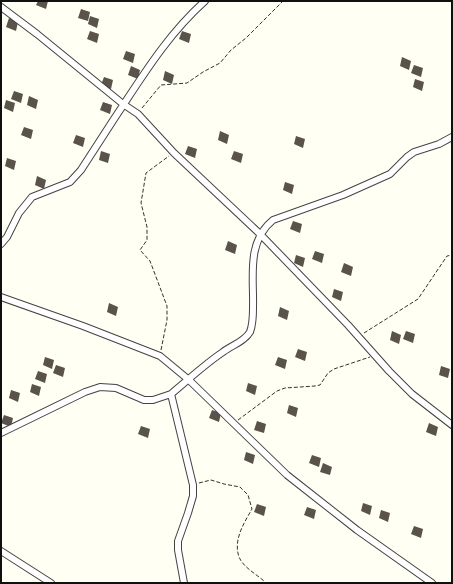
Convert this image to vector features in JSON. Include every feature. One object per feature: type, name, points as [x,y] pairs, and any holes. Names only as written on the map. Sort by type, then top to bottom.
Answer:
[{"type":"street","points":[[1,244],[19,213],[32,197],[70,182],[80,170],[141,76],[176,30],[188,16],[205,1]]},
{"type":"street","points":[[1,7],[37,34],[123,104],[138,114],[174,153],[224,198],[260,234],[348,324],[389,371],[412,394],[452,425]]},
{"type":"street","points":[[1,433],[85,392],[100,387],[116,388],[144,400],[153,400],[171,394],[223,351],[242,341],[249,334],[252,324],[254,294],[252,264],[260,234],[273,220],[343,194],[390,174],[414,152],[439,144],[452,137]]},
{"type":"street","points":[[1,297],[83,326],[160,356],[189,380],[287,475],[357,530],[432,583]]},
{"type":"street","points":[[171,394],[193,485],[193,496],[178,541],[178,550],[184,583]]},
{"type":"street","points":[[1,551],[51,583]]},
{"type":"path","points":[[138,114],[161,85],[187,83],[220,63],[231,50],[246,38],[283,1]]},
{"type":"path","points":[[160,356],[167,320],[167,306],[150,261],[140,250],[147,240],[147,227],[141,203],[146,173],[161,160],[174,153]]},
{"type":"path","points":[[359,337],[418,299],[447,256],[452,255]]},
{"type":"path","points":[[233,423],[285,388],[320,385],[328,374],[334,369],[376,355]]},
{"type":"path","points":[[193,485],[211,480],[240,487],[248,495],[252,509],[242,526],[237,546],[239,558],[265,583]]},
{"type":"building","points":[[38,1],[48,1],[46,9],[36,5]]},
{"type":"building","points":[[81,9],[90,12],[88,21],[78,18]]},
{"type":"building","points":[[90,16],[99,19],[97,28],[88,24]]},
{"type":"building","points":[[9,18],[18,22],[16,31],[6,27]]},
{"type":"building","points":[[90,31],[99,34],[97,43],[87,39]]},
{"type":"building","points":[[182,31],[191,34],[189,43],[179,39]]},
{"type":"building","points":[[126,51],[135,54],[133,63],[123,59]]},
{"type":"building","points":[[402,57],[411,61],[409,70],[400,66]]},
{"type":"building","points":[[414,65],[423,68],[421,77],[411,73]]},
{"type":"building","points":[[131,66],[140,70],[138,79],[128,75]]},
{"type":"building","points":[[165,71],[174,75],[172,84],[163,80]]},
{"type":"building","points":[[104,77],[113,80],[111,89],[101,85]]},
{"type":"building","points":[[415,79],[424,82],[422,91],[413,87]]},
{"type":"building","points":[[14,91],[23,94],[21,103],[11,99]]},
{"type":"building","points":[[29,96],[38,100],[36,109],[27,105]]},
{"type":"building","points":[[6,100],[15,103],[13,112],[4,108]]},
{"type":"building","points":[[103,102],[112,105],[110,114],[100,110]]},
{"type":"building","points":[[24,127],[33,130],[31,139],[21,135]]},
{"type":"building","points":[[220,131],[229,135],[227,144],[218,140]]},
{"type":"building","points":[[76,135],[85,138],[83,147],[73,143]]},
{"type":"building","points":[[296,136],[305,139],[303,148],[294,144]]},
{"type":"building","points":[[188,146],[197,149],[195,158],[185,154]]},
{"type":"building","points":[[101,151],[110,154],[108,163],[99,160]]},
{"type":"building","points":[[234,151],[243,154],[241,163],[231,159]]},
{"type":"building","points":[[7,158],[16,161],[14,170],[5,166]]},
{"type":"building","points":[[37,176],[46,180],[44,189],[35,185]]},
{"type":"building","points":[[285,182],[294,185],[292,194],[283,190]]},
{"type":"building","points":[[293,221],[302,224],[300,233],[290,229]]},
{"type":"building","points":[[228,241],[237,245],[235,254],[225,250]]},
{"type":"building","points":[[315,251],[324,254],[322,263],[312,259]]},
{"type":"building","points":[[296,255],[305,258],[303,267],[294,263]]},
{"type":"building","points":[[344,263],[353,267],[351,276],[341,272]]},
{"type":"building","points":[[334,289],[343,292],[341,301],[332,297]]},
{"type":"building","points":[[109,303],[118,307],[116,316],[107,312]]},
{"type":"building","points":[[280,307],[289,311],[287,320],[278,316]]},
{"type":"building","points":[[392,331],[401,335],[399,344],[390,340]]},
{"type":"building","points":[[406,331],[415,334],[413,343],[403,339]]},
{"type":"building","points":[[298,349],[307,352],[305,361],[295,357]]},
{"type":"building","points":[[45,357],[54,360],[52,369],[43,365]]},
{"type":"building","points":[[278,357],[287,360],[285,369],[275,365]]},
{"type":"building","points":[[56,365],[65,368],[63,377],[53,373]]},
{"type":"building","points":[[441,366],[450,369],[448,378],[439,375]]},
{"type":"building","points":[[38,371],[47,374],[45,383],[35,379]]},
{"type":"building","points":[[248,383],[257,386],[255,395],[246,391]]},
{"type":"building","points":[[32,384],[41,387],[39,396],[30,392]]},
{"type":"building","points":[[11,390],[20,393],[18,402],[9,398]]},
{"type":"building","points":[[289,405],[298,408],[296,417],[287,413]]},
{"type":"building","points":[[212,410],[221,413],[219,422],[209,418]]},
{"type":"building","points":[[4,415],[13,418],[11,427],[1,423]]},
{"type":"building","points":[[257,421],[266,424],[264,433],[254,430]]},
{"type":"building","points":[[429,423],[438,427],[436,436],[426,432]]},
{"type":"building","points":[[141,426],[150,429],[148,438],[138,434]]},
{"type":"building","points":[[246,452],[255,455],[253,464],[244,460]]},
{"type":"building","points":[[312,455],[321,458],[319,467],[309,463]]},
{"type":"building","points":[[323,463],[332,467],[330,475],[320,472]]},
{"type":"building","points":[[363,503],[372,506],[370,515],[361,511]]},
{"type":"building","points":[[257,504],[266,507],[264,516],[254,512]]},
{"type":"building","points":[[307,507],[316,510],[314,519],[304,515]]},
{"type":"building","points":[[381,510],[390,513],[388,522],[379,518]]},
{"type":"building","points":[[414,526],[423,529],[421,538],[411,534]]}]
